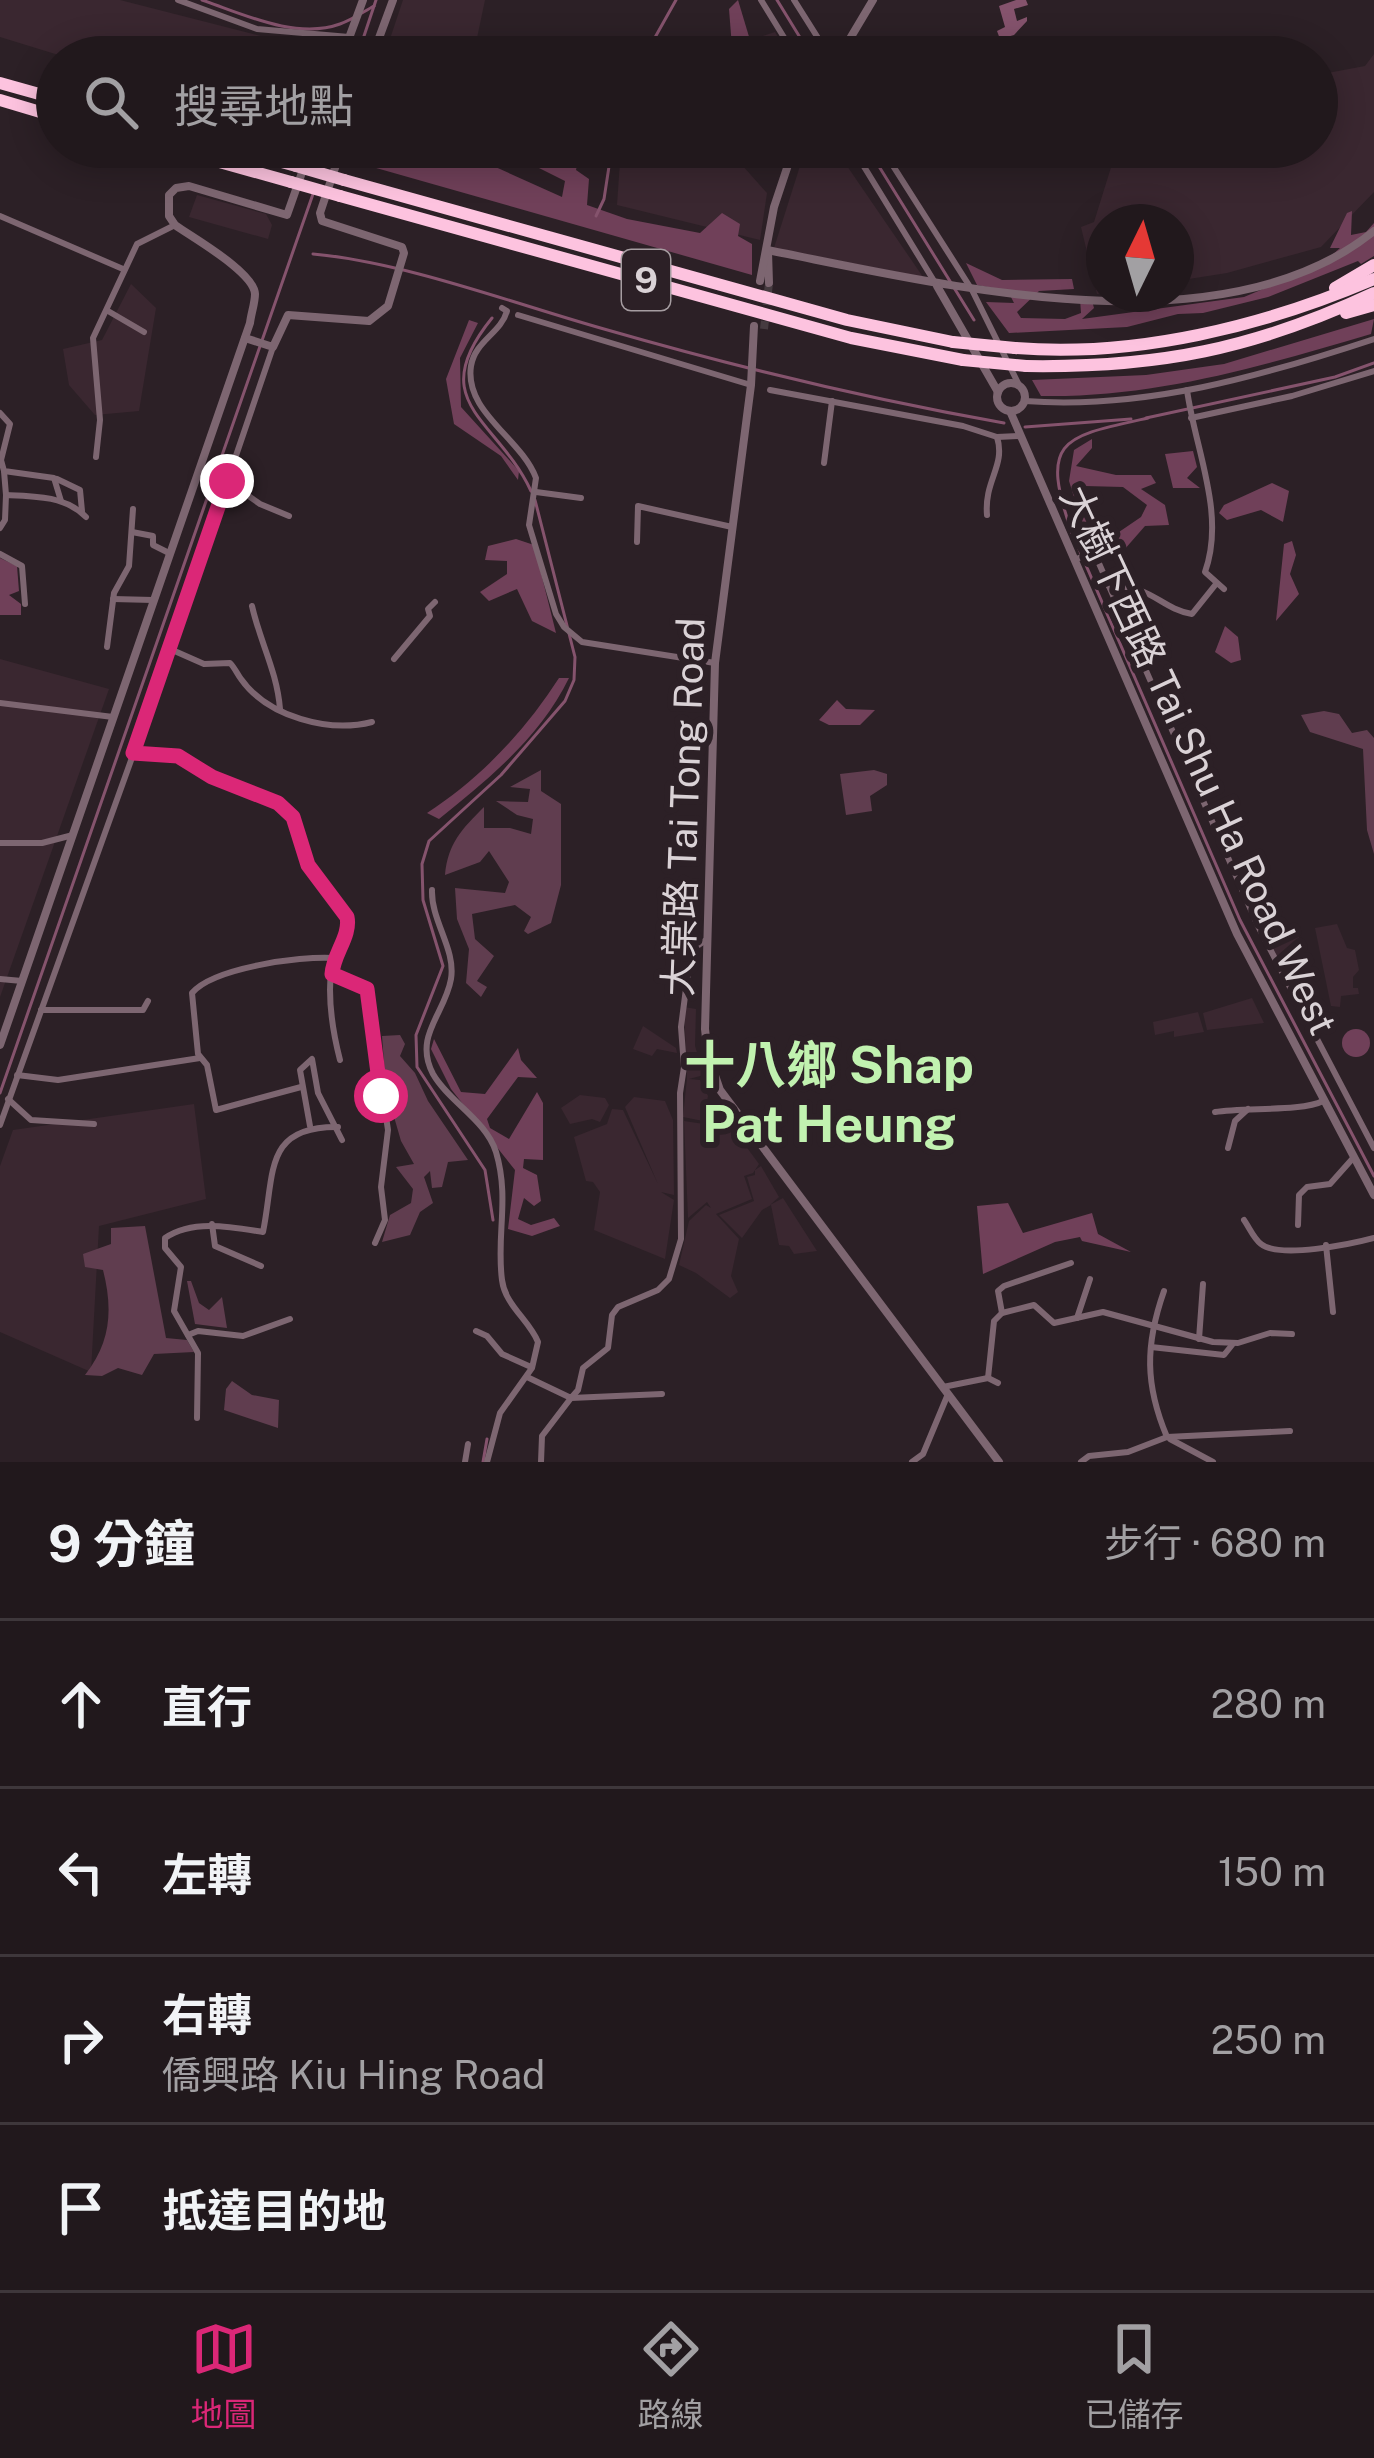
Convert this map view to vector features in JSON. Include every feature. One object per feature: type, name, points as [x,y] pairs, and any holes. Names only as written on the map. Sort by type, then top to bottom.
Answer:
[{"type":"highway","points":[[0,83],[36,93]]},
{"type":"highway","points":[[0,100],[36,111]]},
{"type":"highway","name":"9","points":[[241,168],[851,338],[963,360],[1107,366],[1173,359],[1309,323],[1374,292]]},
{"type":"highway","name":"9","points":[[303,168],[847,320],[953,342],[1083,349],[1168,340],[1225,328],[1374,279]]},
{"type":"highway","points":[[1319,298],[1374,265]]},
{"type":"highway","points":[[1309,323],[1374,305]]},
{"type":"street","points":[[178,0],[257,29],[351,33]]},
{"type":"street","points":[[380,36],[393,0]]},
{"type":"street","points":[[761,0],[783,36]]},
{"type":"street","points":[[794,0],[817,36]]},
{"type":"street","points":[[852,36],[873,0]]},
{"type":"street","points":[[350,36],[362,2]]},
{"type":"street","points":[[0,1045],[250,323],[252,284],[232,264],[175,226],[169,216],[169,194],[189,186],[286,215],[303,168]]},
{"type":"street","points":[[0,1125],[284,318],[296,314],[369,321],[388,306],[402,247],[322,220],[333,168]]},
{"type":"street","points":[[764,282],[774,207],[787,168]]},
{"type":"street","name":"大樹下西路 Tai Shu Ha Road West","points":[[865,168],[940,285],[998,392],[998,403],[1010,411],[1237,934],[1374,1195]]},
{"type":"street","points":[[893,168],[969,289],[1025,401]]},
{"type":"street","points":[[0,216],[124,270]]},
{"type":"street","points":[[96,457],[100,420],[93,338],[136,244],[175,226]]},
{"type":"street","points":[[767,250],[940,285],[1110,301],[1226,294],[1259,286],[1312,266],[1374,231]]},
{"type":"street","points":[[502,308],[507,311],[505,319],[474,356],[472,386],[477,401],[533,469],[537,489],[529,525],[564,628],[599,647],[716,662]]},
{"type":"street","points":[[108,311],[144,332]]},
{"type":"street","points":[[518,314],[751,385]]},
{"type":"street","name":"大棠路 Tai Tong Road","points":[[759,327],[716,662],[706,940],[708,1055],[720,1090],[999,1462]]},
{"type":"street","points":[[245,338],[273,347]]},
{"type":"street","points":[[1010,411],[1025,401],[1086,403],[1187,392],[1374,339]]},
{"type":"street","points":[[1191,418],[1292,396],[1374,371]]},
{"type":"street","points":[[998,392],[1004,384],[1019,385]]},
{"type":"street","points":[[770,390],[963,426],[997,437],[1018,436]]},
{"type":"street","points":[[1109,586],[1152,592],[1192,614],[1220,587],[1205,572],[1213,541],[1206,479],[1187,392]]},
{"type":"street","points":[[824,463],[832,401]]},
{"type":"street","points":[[0,413],[10,424],[2,460],[6,495],[5,520],[0,527]]},
{"type":"street","points":[[987,515],[988,484],[1000,458],[997,437]]},
{"type":"street","points":[[4,471],[54,478],[80,490],[84,514],[61,501],[6,495]]},
{"type":"street","points":[[54,478],[61,501]]},
{"type":"street","points":[[227,481],[260,504],[289,516]]},
{"type":"street","points":[[537,489],[581,498]]},
{"type":"street","points":[[638,542],[638,506],[732,527]]},
{"type":"street","points":[[107,647],[113,599],[129,566],[133,509]]},
{"type":"street","points":[[132,532],[152,536],[153,545],[170,553]]},
{"type":"street","points":[[1073,560],[1094,552],[1258,926],[1369,1130],[1374,1148]]},
{"type":"street","points":[[0,554],[22,566],[25,604]]},
{"type":"street","points":[[113,599],[153,600]]},
{"type":"street","points":[[394,659],[422,628],[435,602]]},
{"type":"street","points":[[252,605],[259,640],[276,673],[280,709]]},
{"type":"street","points":[[170,649],[204,664],[230,663],[240,679],[280,709],[325,727],[372,722]]},
{"type":"street","points":[[0,703],[113,717]]},
{"type":"street","points":[[133,753],[178,756],[212,777],[271,798],[293,817],[302,854],[349,926],[333,958],[331,1024],[340,1060]]},
{"type":"street","points":[[0,843],[42,843],[74,835]]},
{"type":"street","points":[[431,890],[452,971],[425,1042],[427,1057],[436,1079],[494,1146],[506,1206],[502,1281],[506,1295],[538,1342],[532,1368],[500,1413],[487,1462]]},
{"type":"street","points":[[541,1462],[542,1436],[578,1390],[583,1368],[608,1348],[612,1315],[618,1307],[658,1290],[669,1280],[681,1239],[685,980],[692,950],[706,940]]},
{"type":"street","points":[[301,1087],[216,1110],[207,1065],[200,1058],[192,993],[195,987],[246,967],[333,958]]},
{"type":"street","points":[[332,974],[367,989],[374,1029],[388,1130],[381,1187],[385,1220],[375,1244]]},
{"type":"street","points":[[0,979],[22,981]]},
{"type":"street","points":[[41,1010],[143,1010],[148,1001]]},
{"type":"street","points":[[17,1075],[58,1080],[200,1058]]},
{"type":"street","points":[[310,1126],[300,1070],[312,1059],[318,1093],[342,1140]]},
{"type":"street","points":[[8,1099],[31,1120],[94,1124]]},
{"type":"street","points":[[1215,1112],[1251,1106],[1311,1107],[1324,1100]]},
{"type":"street","points":[[1228,1148],[1235,1121],[1251,1106]]},
{"type":"street","points":[[196,1418],[198,1353],[174,1311],[182,1268],[165,1248],[165,1238],[172,1232],[212,1224],[263,1232],[278,1150],[310,1126],[338,1127]]},
{"type":"street","points":[[1298,1225],[1299,1195],[1307,1187],[1330,1184],[1354,1157]]},
{"type":"street","points":[[1244,1220],[1260,1244],[1275,1250],[1374,1238]]},
{"type":"street","points":[[212,1224],[215,1246],[262,1266]]},
{"type":"street","points":[[1326,1245],[1333,1312]]},
{"type":"street","points":[[988,1378],[991,1330],[1001,1313],[998,1292],[1071,1263]]},
{"type":"street","points":[[1077,1318],[1090,1279]]},
{"type":"street","points":[[1199,1339],[1203,1284]]},
{"type":"street","points":[[1164,1292],[1148,1382],[1167,1437],[1213,1462]]},
{"type":"street","points":[[1001,1313],[1034,1305],[1054,1322],[1111,1313],[1199,1339],[1234,1343],[1262,1334],[1292,1334]]},
{"type":"street","points":[[188,1335],[198,1331],[243,1336],[290,1319]]},
{"type":"street","points":[[476,1331],[488,1336],[500,1352],[532,1368]]},
{"type":"street","points":[[1151,1347],[1218,1355],[1228,1353],[1234,1343]]},
{"type":"street","points":[[525,1376],[571,1398],[662,1394]]},
{"type":"street","points":[[912,1462],[923,1454],[945,1390],[988,1378],[998,1383]]},
{"type":"street","points":[[1081,1462],[1167,1437],[1290,1431]]},
{"type":"street","points":[[465,1462],[468,1444]]},
{"type":"shaded area","points":[[0,0],[120,0],[261,36],[36,36],[36,48],[0,37]]},
{"type":"shaded area","points":[[403,0],[485,0],[477,36],[391,36]]},
{"type":"shaded area","points":[[738,0],[749,36],[731,36],[729,9]]},
{"type":"shaded area","points":[[1026,0],[1028,5],[1014,9],[1017,21],[1027,17],[1027,21],[1014,35],[999,36],[997,31],[1005,27],[999,6]]},
{"type":"shaded area","points":[[1374,54],[1374,192],[1321,247],[1194,278],[1194,204],[1100,204],[1111,168],[1338,168],[1338,71],[1365,66]]},
{"type":"shaded area","points":[[376,168],[498,168],[562,197],[565,181],[539,168],[576,168],[589,179],[587,205],[627,219],[700,233],[722,213],[740,224],[738,236],[752,244],[752,275]]},
{"type":"shaded area","points":[[620,168],[745,168],[767,193],[760,240],[617,205]]},
{"type":"shaded area","points":[[799,168],[848,168],[923,277],[774,248]]},
{"type":"shaded area","points":[[197,195],[266,214],[272,225],[268,239],[189,217]]},
{"type":"shaded area","points":[[1352,211],[1351,235],[1366,232],[1374,223],[1374,256],[1361,264],[1358,261],[1268,297],[1127,327],[1009,333],[986,302],[1014,303],[1008,291],[977,285],[966,263],[1002,280],[1072,279],[1074,289],[1039,291],[1017,312],[1021,318],[1065,319],[1081,313],[1080,299],[1086,298],[1090,312],[1082,319],[1134,312],[1194,312],[1194,304],[1244,297],[1322,264],[1340,248],[1330,248]]},
{"type":"shaded area","points":[[131,284],[156,308],[139,411],[95,415],[69,385],[63,349],[102,340]]},
{"type":"shaded area","points":[[1374,319],[1371,334],[1167,386],[1041,396],[1032,380],[1146,375],[1224,364]]},
{"type":"shaded area","points":[[469,320],[478,323],[460,358],[461,407],[519,471],[518,480],[501,456],[454,424],[446,379]]},
{"type":"shaded area","points":[[1092,439],[1092,448],[1076,466],[1116,475],[1151,475],[1156,483],[1141,489],[1165,505],[1169,525],[1145,526],[1124,550],[1108,553],[1119,532],[1141,517],[1147,505],[1123,487],[1085,486],[1092,522],[1084,529],[1069,481],[1074,450]]},
{"type":"shaded area","points":[[1193,451],[1197,467],[1187,478],[1200,488],[1173,488],[1165,454]]},
{"type":"shaded area","points":[[1272,483],[1289,491],[1283,522],[1261,510],[1227,520],[1219,513],[1224,505]]},
{"type":"shaded area","points":[[516,539],[534,545],[556,633],[532,621],[517,589],[489,601],[480,592],[507,574],[507,561],[485,560],[488,546]]},
{"type":"shaded area","points":[[1292,541],[1296,555],[1290,574],[1299,594],[1276,621],[1284,544]]},
{"type":"shaded area","points":[[0,558],[17,566],[19,591],[9,595],[21,604],[21,615],[0,615]]},
{"type":"shaded area","points":[[1225,626],[1238,637],[1241,660],[1231,663],[1215,652]]},
{"type":"shaded area","points":[[0,659],[109,689],[0,997]]},
{"type":"shaded area","points":[[559,678],[569,678],[544,719],[512,755],[439,819],[427,813],[500,752]]},
{"type":"shaded area","points":[[837,700],[846,709],[875,710],[860,725],[829,725],[819,720]]},
{"type":"shaded area","points":[[1339,714],[1352,733],[1367,730],[1374,738],[1374,854],[1367,830],[1363,749],[1310,732],[1301,715]]},
{"type":"shaded area","points":[[541,770],[541,791],[561,804],[561,885],[551,923],[528,934],[524,931],[531,917],[515,905],[472,914],[475,939],[494,956],[477,981],[487,987],[481,997],[466,983],[469,949],[457,919],[455,888],[505,893],[509,882],[489,851],[480,862],[445,875],[449,854],[457,837],[484,807],[484,828],[531,834],[533,819],[496,801],[528,802],[530,789],[510,787]]},
{"type":"shaded area","points":[[874,770],[887,774],[887,785],[870,796],[872,811],[846,815],[840,774]]},
{"type":"shaded area","points":[[1337,924],[1347,948],[1355,950],[1359,970],[1353,988],[1359,994],[1341,996],[1340,1007],[1331,1006],[1315,928]]},
{"type":"shaded area","points":[[1298,928],[1301,956],[1291,959],[1296,973],[1282,971],[1264,931]]},
{"type":"shaded area","points":[[1252,998],[1264,1023],[1207,1030],[1203,1013]]},
{"type":"shaded area","points":[[684,1007],[696,1009],[695,1046],[704,1075],[689,1079],[700,1080],[708,1096],[703,1121],[683,1117],[687,1078]]},
{"type":"shaded area","points":[[1198,1012],[1204,1032],[1155,1035],[1153,1022]]},
{"type":"shaded area","points":[[643,1026],[677,1053],[657,1049],[652,1056],[633,1049]]},
{"type":"shaded area","points":[[1356,1029],[1366,1033],[1370,1043],[1366,1053],[1356,1057],[1346,1053],[1342,1043],[1346,1033]]},
{"type":"shaded area","points":[[400,1035],[405,1044],[400,1056],[468,1160],[448,1162],[442,1187],[432,1188],[430,1171],[424,1177],[433,1203],[420,1212],[410,1235],[382,1242],[390,1215],[411,1203],[413,1189],[396,1167],[414,1164],[401,1141],[386,1089],[382,1036]]},
{"type":"shaded area","points":[[434,1039],[461,1092],[485,1094],[518,1048],[521,1060],[537,1078],[518,1077],[487,1119],[490,1128],[509,1139],[537,1092],[543,1103],[543,1160],[524,1159],[523,1168],[537,1175],[541,1201],[534,1206],[524,1198],[518,1219],[531,1225],[554,1218],[560,1226],[532,1236],[508,1229],[515,1170],[451,1089],[431,1049]]},
{"type":"shaded area","points":[[580,1095],[605,1098],[609,1105],[600,1122],[570,1124],[561,1108]]},
{"type":"shaded area","points":[[634,1097],[665,1101],[673,1120],[674,1195],[661,1192],[674,1200],[665,1259],[594,1230],[600,1192],[586,1181],[574,1137],[607,1124],[612,1109],[623,1110],[658,1184],[625,1107]]},
{"type":"shaded area","points":[[709,1101],[724,1120],[713,1134],[728,1122],[759,1164],[744,1176],[752,1199],[716,1214],[739,1239],[731,1276],[738,1292],[730,1298],[679,1265],[689,1221],[706,1205],[711,1208],[707,1202],[688,1218],[684,1121],[704,1124]]},
{"type":"shaded area","points":[[194,1104],[206,1199],[99,1226],[91,1372],[0,1332],[0,1166],[13,1130]]},
{"type":"shaded area","points":[[761,1166],[779,1197],[770,1205],[783,1198],[817,1251],[794,1254],[789,1246],[779,1245],[771,1205],[742,1238],[719,1215],[754,1201],[747,1177]]},
{"type":"shaded area","points":[[1008,1203],[1023,1233],[1092,1213],[1098,1234],[1131,1252],[1080,1237],[1055,1242],[983,1274],[977,1206]]},
{"type":"shaded area","points":[[145,1226],[166,1338],[187,1340],[194,1352],[154,1354],[142,1375],[118,1368],[102,1376],[85,1375],[105,1338],[109,1312],[103,1270],[85,1267],[83,1254],[111,1244],[111,1228]]},
{"type":"shaded area","points":[[187,1281],[199,1303],[209,1310],[222,1297],[227,1328],[195,1324]]},
{"type":"shaded area","points":[[232,1381],[252,1395],[279,1400],[278,1428],[224,1410],[226,1389]]},
{"type":"waterway","points":[[202,0],[270,23],[306,29],[340,24],[374,6]]},
{"type":"waterway","points":[[364,36],[376,0]]},
{"type":"waterway","points":[[656,36],[676,0]]},
{"type":"waterway","points":[[777,0],[799,36]]},
{"type":"waterway","points":[[596,216],[609,168]]},
{"type":"waterway","points":[[880,168],[974,320]]},
{"type":"waterway","points":[[0,1093],[313,194]]},
{"type":"waterway","points":[[313,254],[422,275],[753,369],[1004,423]]},
{"type":"waterway","points":[[492,318],[472,347],[464,371],[465,391],[531,491]]},
{"type":"waterway","points":[[1146,418],[1335,377],[1374,363]]},
{"type":"waterway","points":[[1148,418],[1095,431],[1065,447],[1058,478],[1062,502],[1240,920],[1374,1176]]},
{"type":"waterway","points":[[1025,427],[1131,419]]},
{"type":"waterway","points":[[493,1220],[485,1170],[417,1067],[416,1035],[443,966],[423,900],[422,864],[429,841],[501,775],[565,701],[574,680],[575,657],[535,500]]},
{"type":"waterway","points":[[483,1462],[487,1439]]},
{"type":"tunnel","points":[[764,329],[769,283]]},
{"type":"district","name":"十八鄉 Shap Pat Heung","points":[[829,1094]]},
{"type":"route","points":[[227,481],[133,753],[178,756],[212,777],[271,798],[293,817],[302,854],[347,917],[349,926],[333,958],[332,974],[367,989],[381,1096]]}]
